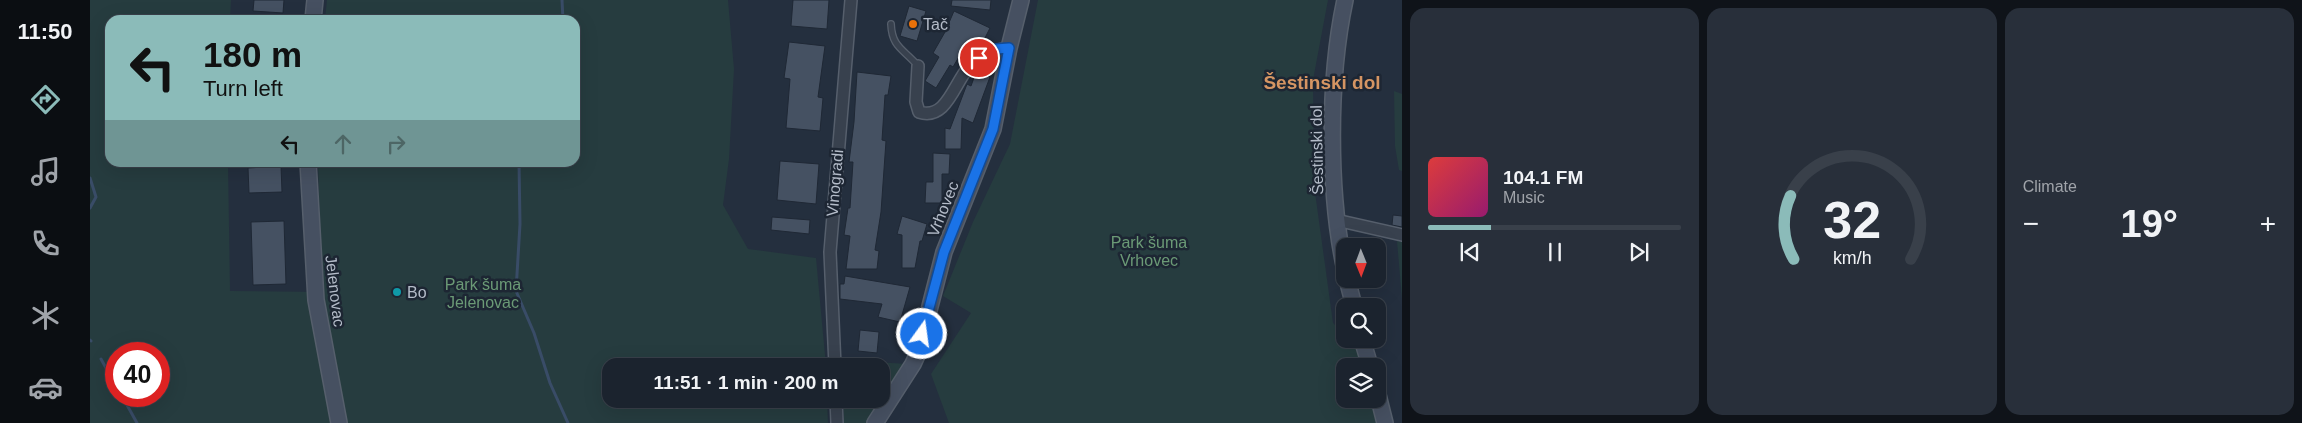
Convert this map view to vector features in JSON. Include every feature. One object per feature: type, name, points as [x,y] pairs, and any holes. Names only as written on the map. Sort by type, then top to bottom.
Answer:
[{"type":"street","points":[[314,15],[315,0]]},
{"type":"street","name":"Vinogradi","points":[[835,358],[830,252],[851,0]]},
{"type":"street","name":"Vrhovec","points":[[875,423],[918,353],[944,252],[993,129],[1009,48],[1021,0]]},
{"type":"street","name":"Šestinski dol","points":[[1339,238],[1336,220],[1334,108],[1337,56],[1345,0]]},
{"type":"street","points":[[918,66],[916,102],[919,112],[925,114],[935,113],[943,107],[969,67],[979,58],[996,49],[1009,48]]},
{"type":"street","name":"Jelenovac","points":[[308,167],[316,300],[339,423]]},
{"type":"street","points":[[1336,220],[1402,235]]},
{"type":"street","points":[[836,408],[837,423]]},
{"type":"street","points":[[1381,408],[1385,423]]},
{"type":"lane","points":[[891,24],[892,38],[897,46],[918,66]]},
{"type":"green space","name":"Park šuma Jelenovac","points":[[90,0],[231,0],[230,15],[105,15],[105,167],[228,167],[230,291],[322,292],[318,167],[580,167],[580,15],[326,15],[327,0],[728,0],[734,69],[729,159],[723,205],[748,249],[816,258],[825,358],[602,358],[602,408],[827,408],[828,423],[90,423]]},
{"type":"green space","name":"Park šuma Vrhovec","points":[[1038,0],[1328,0],[1313,80],[1314,185],[1333,323],[1336,326],[1336,348],[1358,348],[1362,352],[1363,358],[1336,358],[1336,408],[1374,408],[1377,423],[949,423],[931,374],[971,313],[943,296],[973,222],[1010,144]]},
{"type":"green space","points":[[1394,91],[1402,94],[1402,171],[1399,170],[1395,146]]},
{"type":"green space","points":[[1397,241],[1402,242],[1402,299]]},
{"type":"green space","points":[[890,363],[908,364],[890,391]]},
{"type":"green space","points":[[843,408],[879,408],[869,423],[844,423]]},
{"type":"building","points":[[254,0],[284,0],[283,13],[253,11]]},
{"type":"building","points":[[793,0],[829,0],[827,29],[791,26]]},
{"type":"building","points":[[952,0],[991,0],[990,10],[951,6]]},
{"type":"building","name":"Tač","points":[[909,6],[926,11],[917,41],[900,36]]},
{"type":"building","points":[[954,11],[990,28],[982,44],[975,41],[973,46],[967,43],[953,67],[950,65],[936,88],[925,81],[939,57],[933,53]]},
{"type":"building","points":[[789,42],[825,46],[818,97],[823,98],[820,131],[786,128],[790,79],[784,78]]},
{"type":"building","points":[[857,72],[891,76],[888,95],[885,95],[882,140],[886,141],[881,212],[875,250],[879,251],[877,269],[846,269],[850,236],[844,235],[848,208],[850,208],[853,162],[849,162]]},
{"type":"building","points":[[976,72],[990,77],[973,123],[962,118],[961,149],[945,149],[945,128],[950,129],[967,84],[971,86]]},
{"type":"building","points":[[933,153],[950,154],[949,174],[942,174],[942,203],[925,203],[926,182],[933,182]]},
{"type":"building","points":[[780,161],[819,164],[816,204],[777,200]]},
{"type":"building","points":[[281,167],[282,192],[249,193],[248,168]]},
{"type":"building","points":[[1393,215],[1402,216],[1402,227],[1392,225]]},
{"type":"building","points":[[902,216],[927,224],[922,241],[920,241],[915,268],[902,268],[902,235],[897,234]]},
{"type":"building","points":[[772,217],[810,220],[809,234],[771,230]]},
{"type":"building","points":[[284,221],[286,284],[253,285],[251,222]]},
{"type":"building","points":[[845,276],[910,287],[900,322],[878,317],[882,304],[840,299],[840,284],[844,284]]},
{"type":"building","points":[[860,330],[879,332],[877,353],[858,351]]},
{"type":"waterway","points":[[562,0],[563,15]]},
{"type":"waterway","points":[[519,167],[520,224],[516,291],[534,333],[550,383],[568,423]]},
{"type":"waterway","points":[[90,178],[96,197],[90,208]]},
{"type":"waterway","points":[[101,359],[105,366]]},
{"type":"waterway","points":[[128,407],[137,423]]},
{"type":"place","name":"Tač","points":[[913,24]]},
{"type":"place","name":"Bo","points":[[397,292]]},
{"type":"district","name":"Šestinski dol","points":[[1322,82]]},
{"type":"route","points":[[922,334],[944,252],[993,129],[1009,48],[996,49],[979,58]]}]
